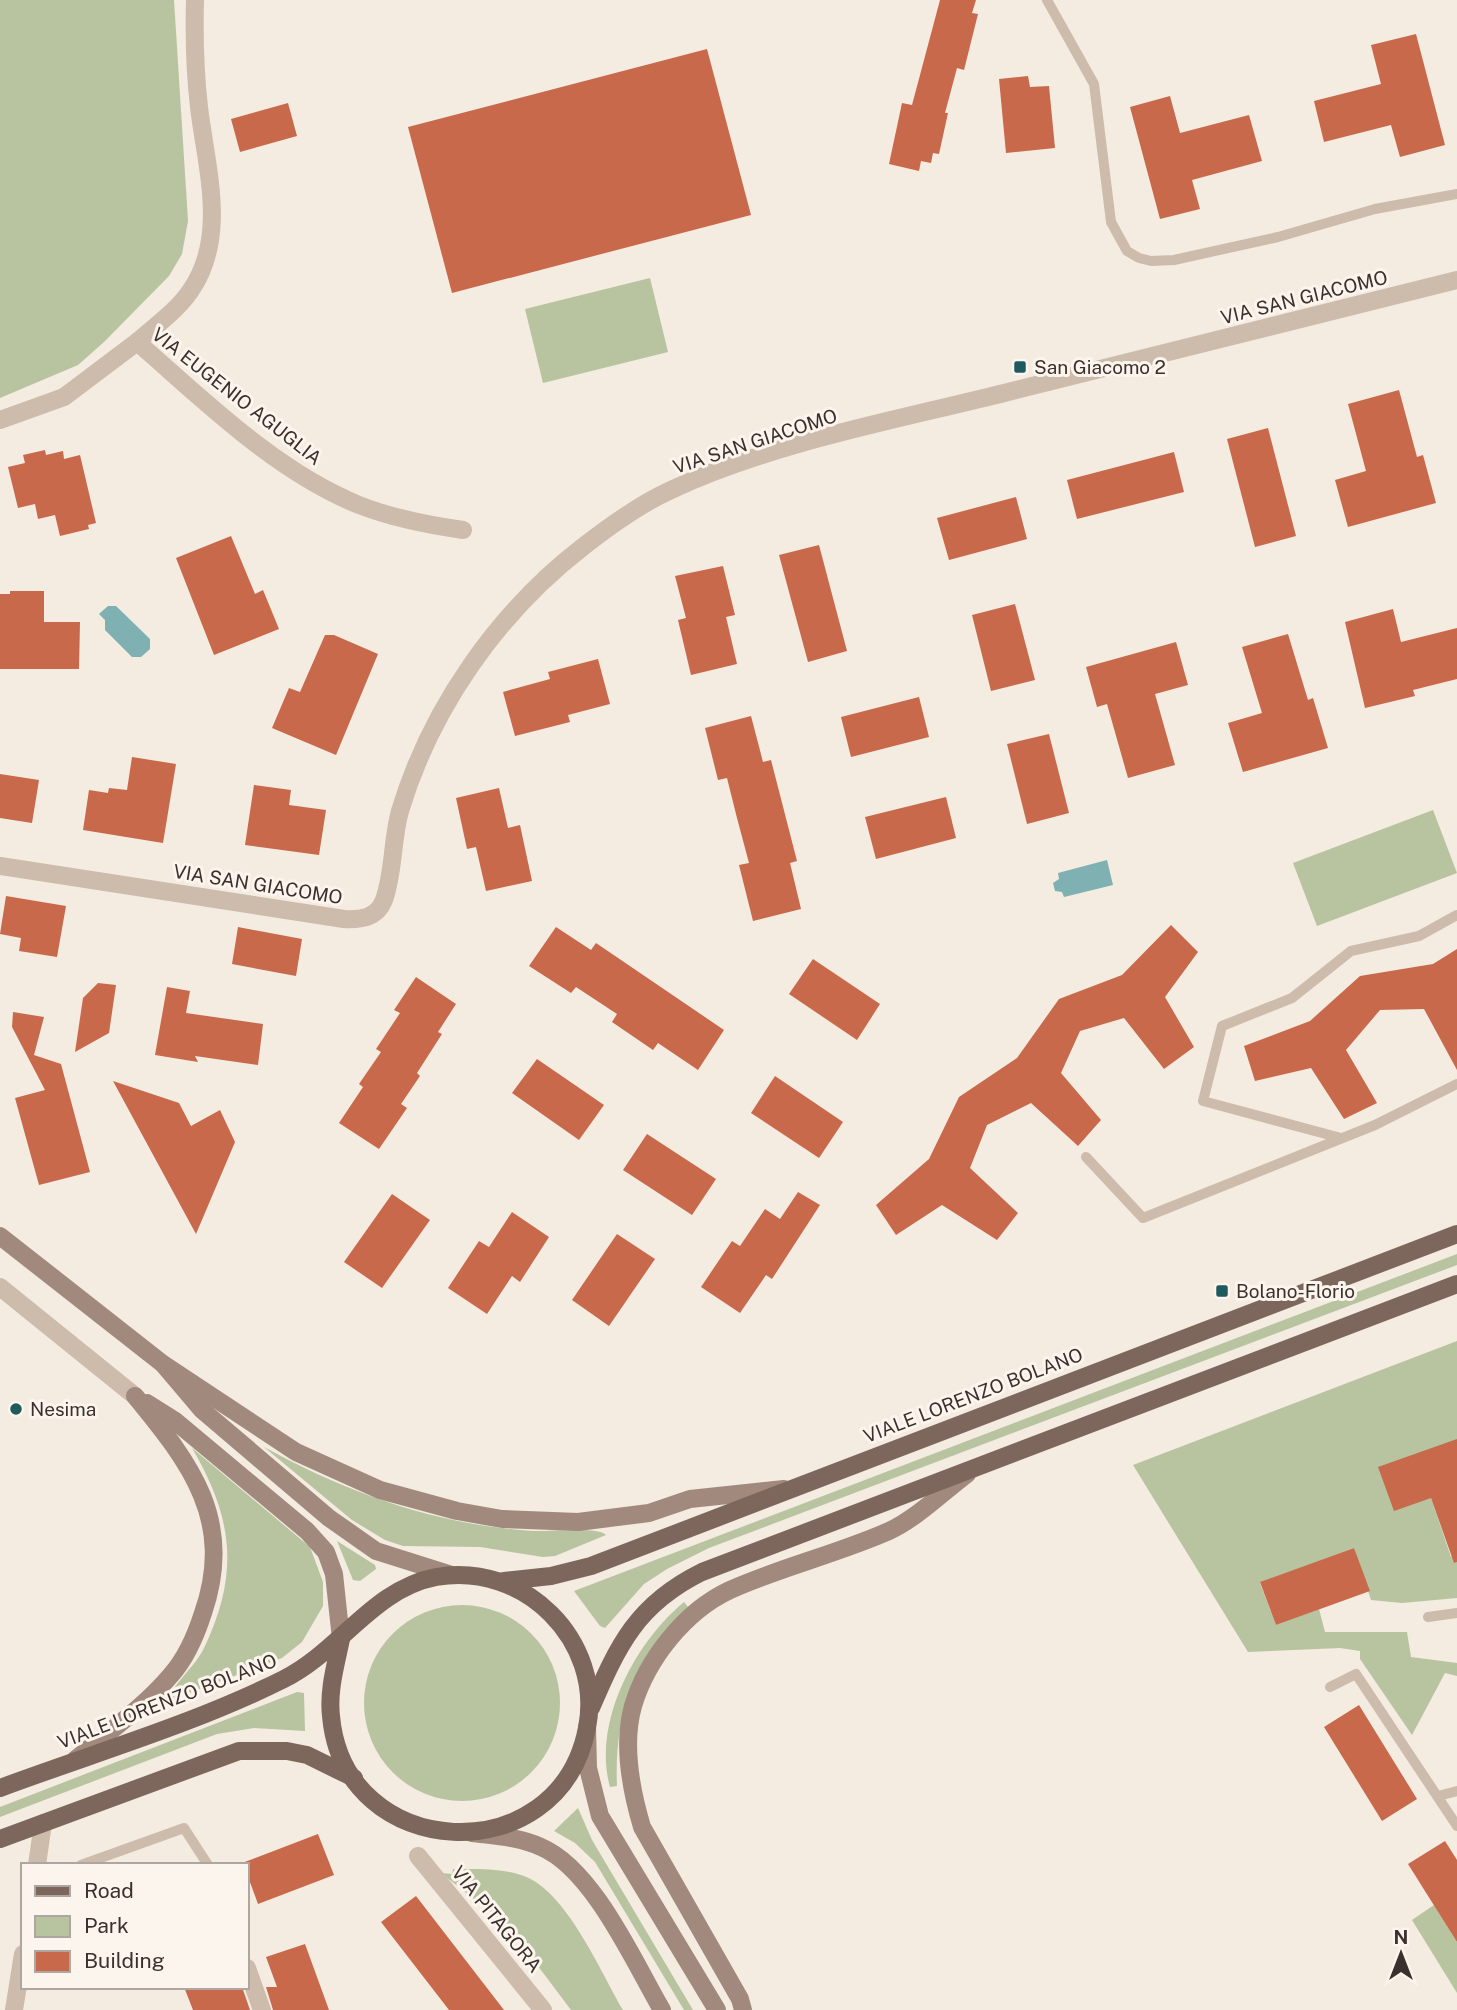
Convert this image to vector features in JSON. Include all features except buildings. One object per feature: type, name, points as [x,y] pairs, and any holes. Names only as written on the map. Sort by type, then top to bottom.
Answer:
[{"type":"main road","name":"VIALE LORENZO BOLANO","points":[[0,1788],[163,1730],[285,1679],[341,1639],[396,1592],[419,1582],[452,1575],[500,1581],[551,1576],[591,1566],[1457,1234]]},
{"type":"main road","points":[[0,1236],[163,1364],[296,1452],[380,1490],[457,1511],[513,1520],[578,1522],[649,1513],[690,1499],[788,1489]]},
{"type":"main road","points":[[469,1833],[518,1820],[546,1801],[577,1760],[588,1719],[627,1633],[646,1609],[673,1586],[702,1572],[1457,1284]]},
{"type":"main road","points":[[163,1364],[202,1410],[329,1518],[376,1551],[452,1575]]},
{"type":"main road","points":[[135,1396],[174,1420],[307,1531],[326,1552],[339,1601],[341,1639],[332,1682],[331,1716],[338,1748],[354,1778],[376,1802],[404,1821],[436,1831],[518,1839],[543,1847],[564,1860],[593,1892],[662,2010]]},
{"type":"main road","points":[[75,1760],[179,1665],[200,1622],[211,1585],[214,1533],[207,1504],[175,1445],[135,1396]]},
{"type":"main road","points":[[743,2010],[740,1999],[642,1827],[629,1763],[633,1707],[662,1650],[677,1630],[700,1609],[728,1591],[892,1530],[975,1468]]},
{"type":"main road","points":[[500,1581],[531,1596],[567,1632],[585,1670],[588,1768],[600,1816],[718,2010]]},
{"type":"main road","points":[[0,1839],[239,1751],[287,1751],[307,1755],[354,1778]]},
{"type":"street","points":[[136,342],[173,311],[191,290],[204,264],[212,229],[212,197],[197,81],[195,0]]},
{"type":"street","name":"VIA SAN GIACOMO","points":[[0,866],[344,919],[360,920],[375,914],[384,901],[399,816],[415,763],[464,676],[516,608],[548,575],[622,518],[671,490],[791,447],[1457,280]]},
{"type":"street","name":"VIA EUGENIO AGUGLIA","points":[[0,420],[64,397],[136,342],[212,407],[300,475],[359,505],[422,524],[463,530]]},
{"type":"street","points":[[0,1287],[135,1396]]},
{"type":"street","points":[[37,1863],[43,1823]]},
{"type":"street","name":"VIA PITAGORA","points":[[418,1856],[543,2010]]},
{"type":"street","points":[[14,2010],[21,1966]]},
{"type":"street","points":[[248,1971],[262,2010]]},
{"type":"lane","points":[[1048,0],[1094,84],[1111,222],[1127,251],[1139,258],[1151,261],[1174,260],[1278,237],[1375,209],[1457,194]]},
{"type":"lane","points":[[1341,1138],[1203,1101],[1222,1026],[1292,998],[1351,951],[1419,936],[1457,915]]},
{"type":"lane","points":[[1086,1157],[1143,1218],[1341,1138],[1457,1084]]},
{"type":"lane","points":[[1428,1617],[1457,1613]]},
{"type":"lane","points":[[1330,1687],[1356,1674],[1457,1826]]},
{"type":"lane","points":[[1438,1796],[1457,1791]]},
{"type":"lane","points":[[87,1863],[184,1828],[207,1863]]},
{"type":"green space","points":[[0,0],[174,0],[188,221],[182,254],[169,276],[104,342],[78,365],[0,398]]},
{"type":"green space","points":[[650,278],[668,352],[543,383],[525,309]]},
{"type":"green space","points":[[1433,810],[1457,873],[1317,926],[1293,863]]},
{"type":"green space","points":[[1457,1254],[1457,1265],[709,1548],[644,1584],[605,1628],[600,1626],[574,1591]]},
{"type":"green space","points":[[1457,1341],[1457,1439],[1431,1498],[1451,1557],[1457,1555],[1457,1598],[1402,1603],[1371,1600],[1354,1548],[1260,1583],[1276,1625],[1319,1609],[1325,1632],[1407,1632],[1411,1657],[1457,1663],[1457,1676],[1445,1673],[1412,1735],[1360,1659],[1360,1651],[1340,1648],[1248,1652],[1133,1465]]},
{"type":"green space","points":[[264,1447],[328,1479],[427,1514],[497,1528],[594,1531],[606,1535],[555,1556],[543,1557],[480,1547],[403,1546],[385,1540],[352,1520]]},
{"type":"green space","points":[[192,1448],[310,1547],[323,1582],[323,1606],[302,1642],[282,1658],[168,1701],[204,1648],[216,1621],[227,1570],[223,1522],[206,1474]]},
{"type":"green space","points":[[337,1541],[375,1565],[376,1569],[360,1581],[353,1580]]},
{"type":"green space","points":[[684,1602],[688,1607],[669,1625],[654,1645],[631,1688],[619,1735],[617,1786],[610,1787],[606,1762],[607,1737],[622,1686],[649,1639]]},
{"type":"green space","points":[[462,1605],[500,1612],[531,1634],[553,1665],[560,1703],[553,1741],[531,1772],[500,1794],[462,1801],[424,1794],[393,1772],[371,1741],[364,1703],[371,1665],[393,1634],[424,1612]]},
{"type":"green space","points":[[297,1692],[304,1693],[305,1731],[254,1728],[217,1734],[0,1817],[0,1807]]},
{"type":"green space","points":[[578,1808],[592,1840],[693,2010],[684,2010],[595,1862],[575,1843],[554,1831]]},
{"type":"green space","points":[[453,1869],[507,1872],[524,1876],[540,1885],[554,1898],[581,1934],[623,2010],[571,2010],[507,1925],[441,1873],[452,1874]]},
{"type":"green space","points":[[1434,1905],[1457,1942],[1457,1993],[1412,1920]]},
{"type":"water","points":[[108,606],[116,606],[150,639],[150,649],[141,657],[132,657],[105,630],[105,620],[99,614]]},
{"type":"water","points":[[1107,860],[1113,885],[1064,897],[1062,892],[1055,891],[1053,883],[1059,879],[1058,873]]},
{"type":"place","name":"San Giacomo 2","points":[[1020,367]]},
{"type":"place","name":"Bolano-Florio","points":[[1222,1291]]},
{"type":"place","name":"Nesima","points":[[16,1409]]}]
